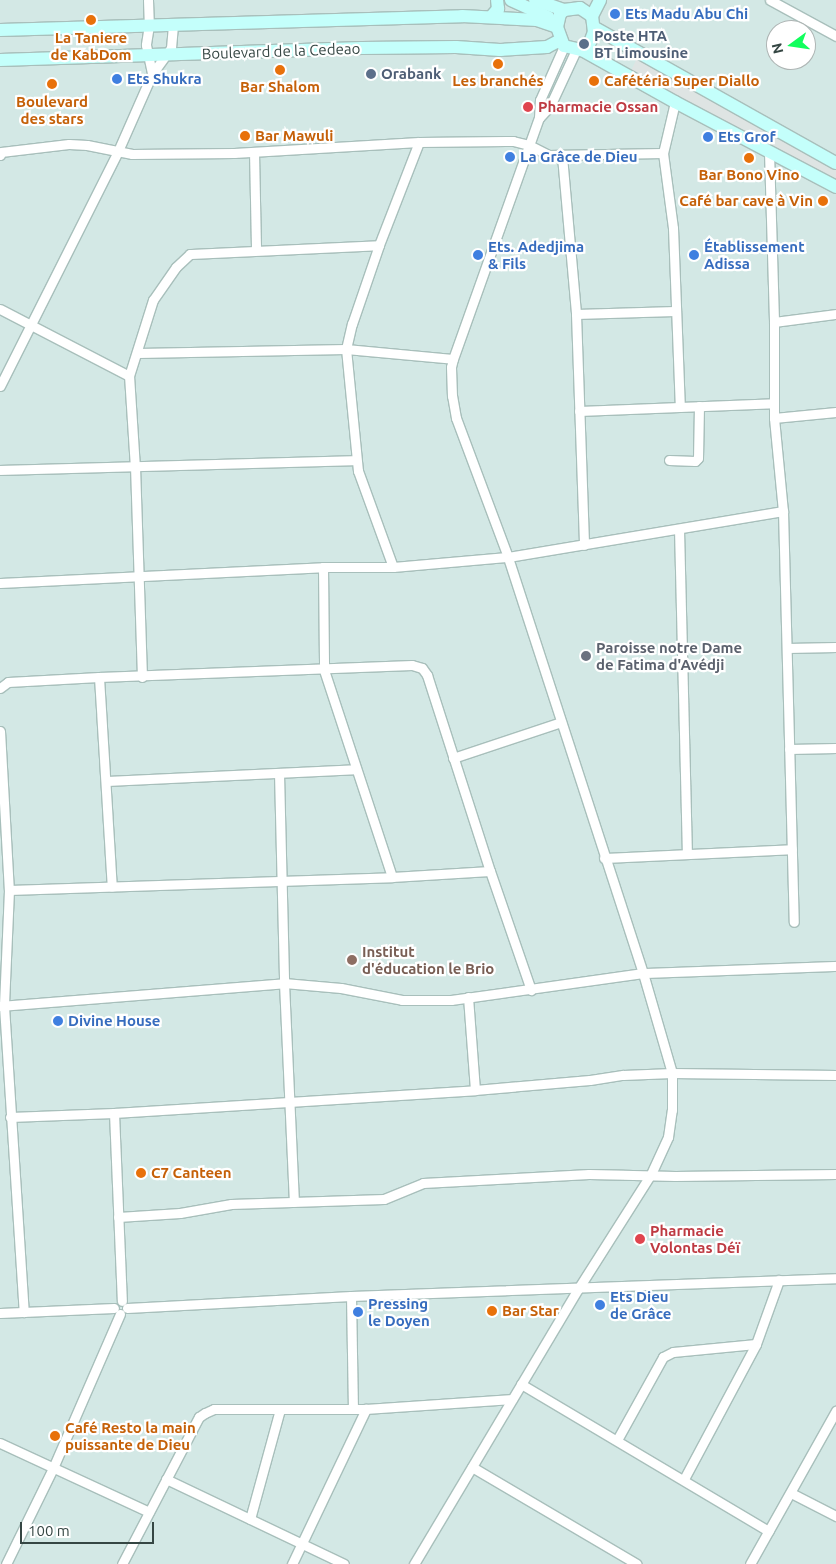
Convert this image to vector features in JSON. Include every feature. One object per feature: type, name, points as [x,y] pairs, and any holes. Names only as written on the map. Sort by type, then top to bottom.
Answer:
[{"type":"main road","points":[[491,17],[498,9],[498,0]]},
{"type":"main road","points":[[512,0],[559,19]]},
{"type":"main road","points":[[535,0],[559,19],[571,46],[836,187]]},
{"type":"main road","points":[[571,46],[589,45],[593,22],[600,0]]},
{"type":"main road","points":[[559,19],[582,4],[593,22],[836,163]]},
{"type":"main road","name":"Boulevard de la Cedeao","points":[[0,30],[453,16],[537,20],[559,19]]},
{"type":"main road","name":"Boulevard de la Cedeao","points":[[0,60],[362,48],[456,47],[500,50],[571,46]]},
{"type":"street","points":[[148,0],[147,55],[152,74]]},
{"type":"street","points":[[770,0],[836,36]]},
{"type":"street","points":[[0,386],[118,151],[152,74],[167,54],[173,40],[173,24]]},
{"type":"street","points":[[539,118],[550,106],[571,46]]},
{"type":"street","points":[[414,1564],[578,1289],[651,1174],[668,1137],[672,1110],[672,1073],[643,973],[604,858],[508,557],[456,418],[451,379],[453,358],[539,118],[540,100],[571,46]]},
{"type":"street","points":[[674,102],[663,152],[673,228],[680,407]]},
{"type":"street","points":[[0,153],[69,144],[132,154],[254,152],[419,142],[513,141],[529,145],[549,155],[562,156],[663,152]]},
{"type":"street","points":[[392,567],[356,460],[346,349],[352,324],[379,245],[419,142]]},
{"type":"street","points":[[254,152],[256,250]]},
{"type":"street","points":[[769,152],[774,322],[774,418],[783,511],[794,922]]},
{"type":"street","points":[[562,156],[576,314],[584,545]]},
{"type":"street","points":[[142,677],[135,468],[129,376],[138,353],[153,300],[184,258],[197,253],[379,245]]},
{"type":"street","points":[[0,309],[129,376]]},
{"type":"street","points":[[576,314],[675,311]]},
{"type":"street","points":[[774,322],[836,314]]},
{"type":"street","points":[[138,353],[346,349],[453,358]]},
{"type":"street","points":[[579,411],[774,403]]},
{"type":"street","points":[[669,460],[695,461],[698,458],[699,406]]},
{"type":"street","points":[[774,418],[836,412]]},
{"type":"street","points":[[0,470],[135,468],[356,460]]},
{"type":"street","points":[[0,583],[138,578],[323,567],[392,567],[508,557],[783,511]]},
{"type":"street","points":[[679,529],[687,854]]},
{"type":"street","points":[[323,567],[324,670],[392,878]]},
{"type":"street","points":[[787,648],[836,647]]},
{"type":"street","points":[[0,688],[8,682],[99,677],[142,677],[412,666],[422,668],[427,675],[490,871],[531,990]]},
{"type":"street","points":[[99,677],[112,887]]},
{"type":"street","points":[[453,758],[561,722]]},
{"type":"street","points":[[0,731],[9,890],[2,1006],[24,1312]]},
{"type":"street","points":[[789,749],[836,748]]},
{"type":"street","points":[[106,781],[356,769]]},
{"type":"street","points":[[279,773],[284,983],[294,1202]]},
{"type":"street","points":[[604,858],[792,849]]},
{"type":"street","points":[[9,890],[392,878],[490,871]]},
{"type":"street","points":[[2,1006],[284,983],[341,988],[402,1000],[468,997],[531,990],[643,973],[836,966]]},
{"type":"street","points":[[468,997],[476,1090]]},
{"type":"street","points":[[10,1117],[114,1113],[290,1100],[476,1090],[590,1080],[623,1075],[672,1073],[836,1074]]},
{"type":"street","points":[[0,1314],[117,1311],[125,1313],[118,1217],[114,1113]]},
{"type":"street","points":[[118,1217],[180,1213],[230,1204],[384,1199],[423,1183],[589,1174],[675,1176],[836,1174]]},
{"type":"street","points":[[125,1304],[578,1289],[836,1278]]},
{"type":"street","points":[[684,1479],[756,1344],[779,1280]]},
{"type":"street","points":[[351,1296],[353,1408]]},
{"type":"street","points":[[6,1564],[54,1468],[117,1311]]},
{"type":"street","points":[[617,1440],[663,1357],[673,1352],[756,1344]]},
{"type":"street","points":[[522,1384],[684,1479],[768,1531]]},
{"type":"street","points":[[122,1564],[199,1417],[214,1409],[366,1408],[512,1399]]},
{"type":"street","points":[[292,1564],[366,1408]]},
{"type":"street","points":[[250,1519],[280,1409]]},
{"type":"street","points":[[750,1564],[836,1411]]},
{"type":"street","points":[[0,1443],[149,1512]]},
{"type":"street","points":[[472,1467],[637,1564]]},
{"type":"street","points":[[166,1479],[344,1564]]},
{"type":"street","points":[[791,1493],[836,1516]]},
{"type":"shaded area","points":[[0,0],[836,0],[836,1564],[0,1564]]},
{"type":"shaded area","points":[[636,60],[642,60],[717,104],[836,167],[836,181],[631,71]]},
{"type":"place","name":"Ets Madu Abu Chi","points":[[615,14]]},
{"type":"place","name":"La Taniere de KabDom","points":[[91,20]]},
{"type":"place","name":"Poste HTA BT Limousine","points":[[584,44]]},
{"type":"place","name":"Les branchés","points":[[498,64]]},
{"type":"place","name":"Bar Shalom","points":[[280,70]]},
{"type":"place","name":"Orabank","points":[[371,74]]},
{"type":"place","name":"Ets Shukra","points":[[117,79]]},
{"type":"place","name":"Cafétéria Super Diallo","points":[[594,81]]},
{"type":"place","name":"Boulevard des stars","points":[[52,84]]},
{"type":"place","name":"Pharmacie Ossan","points":[[528,107]]},
{"type":"place","name":"Bar Mawuli","points":[[245,136]]},
{"type":"place","name":"Ets Grof","points":[[708,137]]},
{"type":"place","name":"La Grâce de Dieu","points":[[510,157]]},
{"type":"place","name":"Bar Bono Vino","points":[[749,158]]},
{"type":"place","name":"Café bar cave à Vin","points":[[823,201]]},
{"type":"place","name":"Ets. Adedjima & Fils","points":[[478,255]]},
{"type":"place","name":"Établissement Adissa","points":[[694,255]]},
{"type":"place","name":"Paroisse notre Dame de Fatima d'Avédji","points":[[586,656]]},
{"type":"place","name":"Institut d'éducation le Brio","points":[[352,960]]},
{"type":"place","name":"Divine House","points":[[58,1021]]},
{"type":"place","name":"C7 Canteen","points":[[141,1173]]},
{"type":"place","name":"Pharmacie Volontas Déï","points":[[640,1239]]},
{"type":"place","name":"Ets Dieu de Grâce","points":[[600,1305]]},
{"type":"place","name":"Bar Star","points":[[492,1311]]},
{"type":"place","name":"Pressing le Doyen","points":[[358,1312]]},
{"type":"place","name":"Café Resto la main puissante de Dieu","points":[[55,1436]]}]
